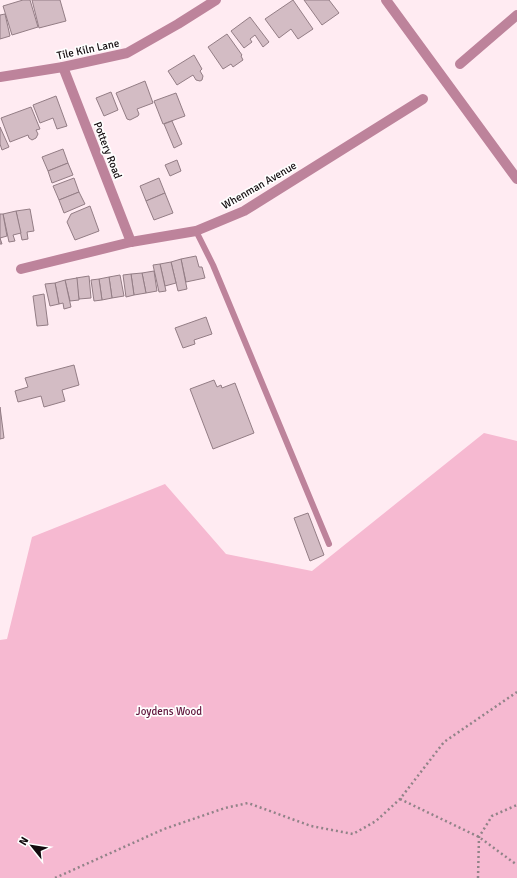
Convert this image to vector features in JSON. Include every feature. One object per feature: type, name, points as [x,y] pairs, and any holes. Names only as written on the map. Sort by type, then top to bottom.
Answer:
[{"type":"street","name":"Tile Kiln Lane","points":[[0,77],[63,67],[127,53],[216,0]]},
{"type":"street","points":[[386,0],[517,179]]},
{"type":"street","points":[[460,64],[517,15]]},
{"type":"street","name":"Pottery Road","points":[[63,67],[131,242]]},
{"type":"street","name":"Whenman Avenue","points":[[21,269],[131,242],[196,231],[244,210],[424,100]]},
{"type":"lane","points":[[196,231],[213,265],[329,544]]},
{"type":"path","points":[[55,878],[164,829],[225,808],[248,803],[311,826],[353,834],[376,821],[400,799],[444,742],[517,692]]},
{"type":"path","points":[[400,799],[479,836],[517,866]]},
{"type":"path","points":[[478,878],[479,836],[492,816],[517,805]]},
{"type":"green space","name":"Joydens Wood","points":[[484,433],[517,441],[517,878],[0,878],[0,640],[7,639],[32,537],[165,484],[226,554],[312,571]]},
{"type":"building","points":[[23,0],[30,0],[38,27],[12,35],[3,6]]},
{"type":"building","points":[[32,0],[60,0],[66,21],[39,28]]},
{"type":"building","points":[[293,0],[313,29],[298,39],[291,29],[279,38],[265,19]]},
{"type":"building","points":[[304,0],[329,0],[339,13],[322,25]]},
{"type":"building","points":[[5,14],[10,36],[0,39],[0,15]]},
{"type":"building","points":[[250,17],[269,42],[263,47],[255,35],[250,39],[252,42],[244,48],[231,31]]},
{"type":"building","points":[[227,34],[242,55],[243,60],[233,67],[231,64],[223,69],[208,47]]},
{"type":"building","points":[[194,55],[202,69],[200,71],[203,76],[202,80],[196,80],[193,75],[177,85],[168,71]]},
{"type":"building","points":[[145,81],[153,103],[137,109],[139,114],[138,116],[130,120],[127,119],[116,93]]},
{"type":"building","points":[[111,92],[118,110],[104,116],[96,98]]},
{"type":"building","points":[[176,93],[185,116],[163,124],[154,101]]},
{"type":"building","points":[[56,96],[67,126],[57,129],[53,118],[40,123],[33,105]]},
{"type":"building","points":[[31,107],[40,129],[36,130],[38,134],[36,138],[32,140],[28,135],[10,142],[1,118]]},
{"type":"building","points":[[172,121],[182,144],[174,148],[164,124]]},
{"type":"building","points":[[0,127],[9,147],[2,150],[0,144]]},
{"type":"building","points":[[63,149],[68,163],[48,171],[42,157]]},
{"type":"building","points":[[177,160],[181,171],[170,176],[165,165]]},
{"type":"building","points":[[68,163],[73,175],[52,183],[48,171]]},
{"type":"building","points":[[74,178],[79,192],[59,200],[53,186]]},
{"type":"building","points":[[159,178],[165,193],[146,201],[140,186]]},
{"type":"building","points":[[79,192],[85,204],[64,213],[59,200]]},
{"type":"building","points":[[165,193],[173,213],[154,220],[146,201]]},
{"type":"building","points":[[90,206],[99,231],[75,240],[67,222],[71,214]]},
{"type":"building","points":[[30,209],[34,231],[27,232],[28,239],[22,240],[16,211]]},
{"type":"building","points":[[16,211],[21,233],[13,235],[15,241],[9,242],[3,214]]},
{"type":"building","points":[[0,214],[3,214],[7,236],[0,238]]},
{"type":"building","points":[[196,256],[199,267],[202,267],[205,278],[186,282],[181,259]]},
{"type":"building","points":[[181,259],[187,289],[178,291],[171,262]]},
{"type":"building","points":[[171,262],[176,283],[165,286],[160,264]]},
{"type":"building","points":[[160,264],[166,291],[159,292],[153,265]]},
{"type":"building","points":[[154,271],[157,291],[146,293],[142,273]]},
{"type":"building","points":[[142,273],[146,293],[134,295],[131,274]]},
{"type":"building","points":[[131,274],[134,295],[126,297],[123,275]]},
{"type":"building","points":[[120,275],[124,296],[112,298],[109,277]]},
{"type":"building","points":[[89,276],[91,298],[79,299],[76,278]]},
{"type":"building","points":[[109,277],[112,298],[102,300],[99,279]]},
{"type":"building","points":[[77,278],[79,300],[70,301],[65,280]]},
{"type":"building","points":[[99,279],[102,300],[94,301],[91,280]]},
{"type":"building","points":[[65,280],[71,307],[64,309],[63,303],[59,304],[55,283]]},
{"type":"building","points":[[55,283],[59,304],[50,306],[45,284]]},
{"type":"building","points":[[44,294],[48,325],[37,326],[33,296]]},
{"type":"building","points":[[206,317],[212,334],[194,340],[195,344],[183,348],[175,328]]},
{"type":"building","points":[[74,365],[79,385],[62,390],[65,401],[44,407],[41,396],[18,402],[15,391],[28,387],[25,378]]},
{"type":"building","points":[[214,380],[217,387],[221,385],[222,388],[235,383],[254,433],[213,449],[190,389]]},
{"type":"building","points":[[0,407],[4,438],[0,439]]},
{"type":"building","points":[[308,513],[324,555],[310,561],[294,518]]}]
